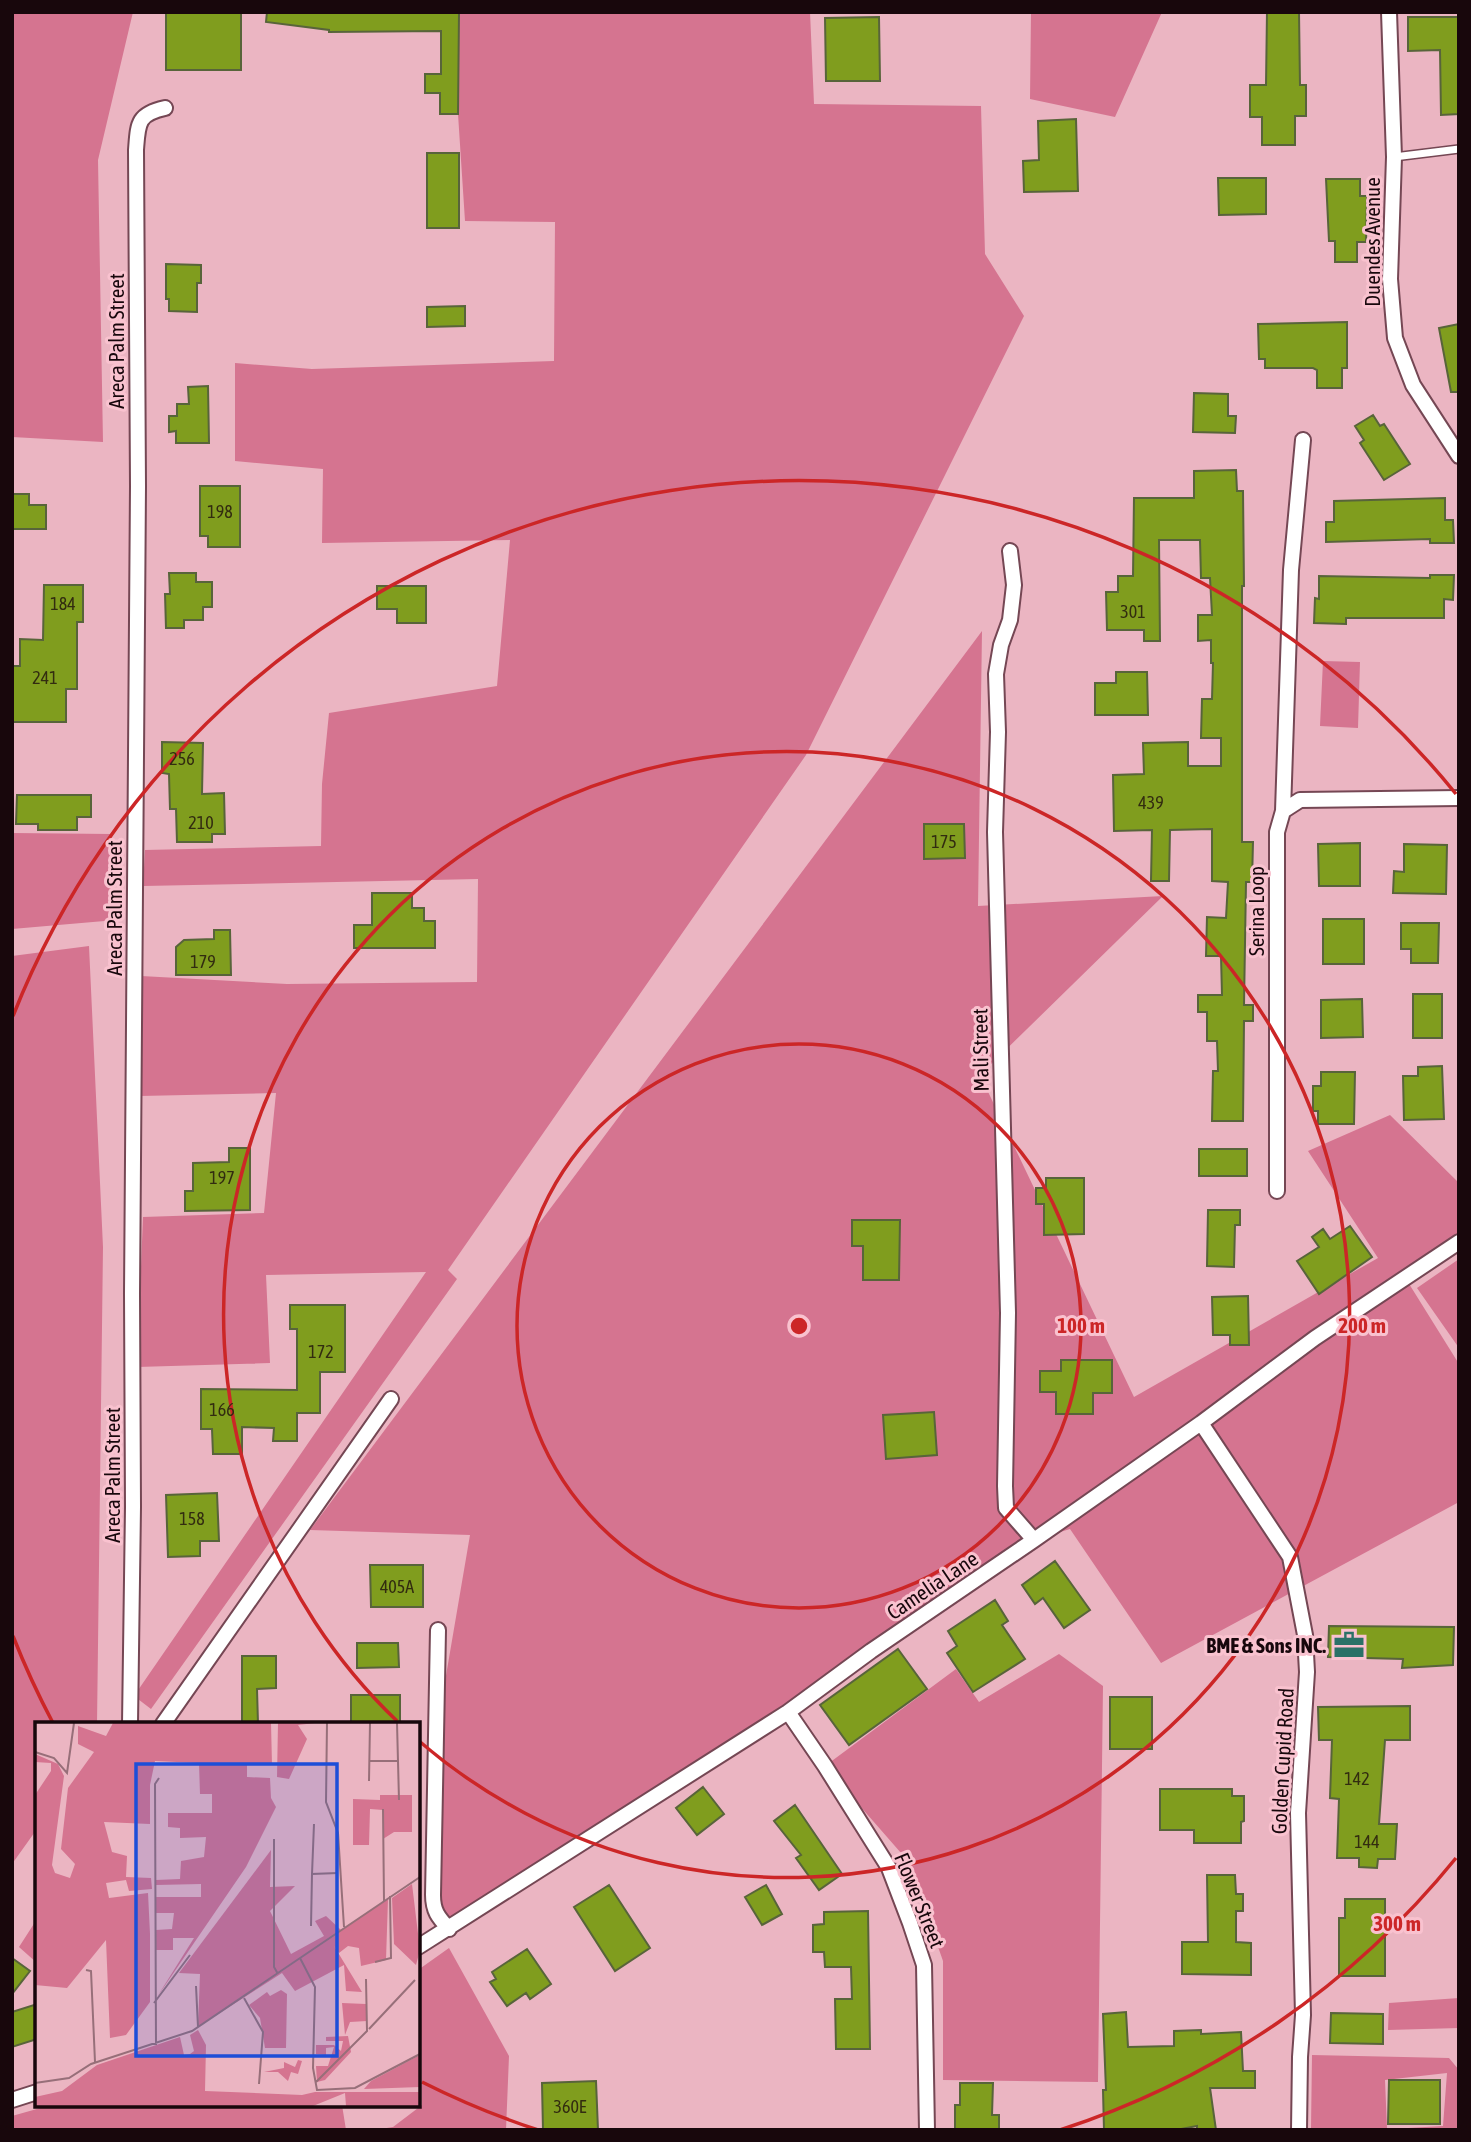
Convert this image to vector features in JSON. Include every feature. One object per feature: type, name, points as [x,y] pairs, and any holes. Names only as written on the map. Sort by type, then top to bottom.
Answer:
[{"type":"street","name":"Duendes Avenue","points":[[1389,12],[1394,157],[1390,279],[1395,338],[1413,385],[1459,456]]},
{"type":"street","name":"Areca Palm Street","points":[[130,1722],[138,544],[136,150],[140,122],[148,113],[165,108]]},
{"type":"street","name":"Serina Loop","points":[[1277,1191],[1277,832],[1283,811],[1291,570],[1303,440]]},
{"type":"street","name":"Mali Street","points":[[1010,551],[1014,585],[1012,609],[996,674],[998,732],[995,832],[1008,1313],[1005,1486],[1006,1508],[1034,1541]]},
{"type":"street","points":[[1283,811],[1300,800],[1459,798]]},
{"type":"street","name":"Camelia Lane","points":[[420,1946],[788,1712],[871,1651],[1034,1541],[1201,1423],[1315,1338],[1459,1242]]},
{"type":"street","points":[[164,1722],[391,1399]]},
{"type":"street","name":"Golden Cupid Road","points":[[1201,1423],[1290,1557],[1306,1635],[1307,1672],[1298,1813],[1303,2015],[1300,2130]]},
{"type":"street","points":[[438,1630],[432,1895],[436,1916],[449,1928]]},
{"type":"street","name":"Flower Street","points":[[788,1712],[889,1868],[910,1923],[923,1965],[927,2130]]},
{"type":"street","points":[[12,2100],[35,2093]]},
{"type":"lane","points":[[1394,157],[1459,149]]},
{"type":"shaded area","points":[[12,12],[133,12],[98,160],[103,442],[12,437]]},
{"type":"shaded area","points":[[459,12],[810,12],[814,104],[981,106],[985,254],[1024,316],[806,755],[448,1270],[457,1279],[151,1709],[134,1696],[426,1272],[266,1275],[270,1363],[137,1367],[143,1217],[264,1213],[276,1093],[140,1096],[141,976],[287,984],[477,982],[478,879],[143,886],[145,850],[321,846],[322,784],[329,713],[497,686],[510,540],[322,543],[323,469],[235,461],[235,363],[312,369],[554,361],[555,222],[465,221],[458,114]]},
{"type":"shaded area","points":[[1031,12],[1162,12],[1115,117],[1030,99]]},
{"type":"shaded area","points":[[982,631],[978,906],[1163,896],[980,1075],[1134,1397],[1378,1258],[1308,1151],[1390,1115],[1459,1183],[1459,1242],[1406,1279],[1459,1364],[1459,1502],[1161,1663],[1070,1529],[1034,1540],[449,1929],[435,1910],[435,1740],[470,1535],[310,1530]]},
{"type":"shaded area","points":[[1323,661],[1360,662],[1358,728],[1320,726]]},
{"type":"shaded area","points":[[12,833],[111,834],[116,920],[12,929]]},
{"type":"shaded area","points":[[89,946],[103,1247],[97,1722],[35,1722],[35,1832],[12,1864],[12,956]]},
{"type":"shaded area","points":[[1459,1259],[1459,1348],[1417,1288]]},
{"type":"shaded area","points":[[1059,1654],[1103,1686],[1098,2082],[943,2080],[943,1961],[908,1861],[825,1766],[956,1669],[979,1702]]},
{"type":"shaded area","points":[[35,1922],[35,1961],[19,1947]]},
{"type":"shaded area","points":[[449,1948],[509,2056],[506,2130],[374,2130],[393,2127],[422,2105],[420,1969]]},
{"type":"shaded area","points":[[1459,1998],[1459,2028],[1388,2030],[1389,2003]]},
{"type":"shaded area","points":[[1312,2055],[1449,2058],[1459,2070],[1459,2130],[1408,2130],[1443,2126],[1447,2073],[1385,2080],[1387,2128],[1311,2128]]},
{"type":"shaded area","points":[[44,2107],[342,2107],[346,2130],[12,2130],[12,2116]]},
{"type":"building","points":[[166,12],[241,12],[241,70],[166,70]]},
{"type":"building","points":[[267,12],[459,12],[458,114],[440,114],[440,93],[425,93],[425,74],[441,74],[441,31],[329,32],[266,22]]},
{"type":"building","points":[[1267,12],[1299,12],[1300,85],[1306,85],[1306,116],[1295,116],[1295,145],[1262,145],[1262,117],[1250,117],[1250,85],[1266,85]]},
{"type":"building","points":[[879,17],[880,81],[826,81],[825,18]]},
{"type":"building","points":[[1408,17],[1459,17],[1459,114],[1441,115],[1440,50],[1408,51]]},
{"type":"building","points":[[1076,119],[1078,191],[1024,192],[1023,161],[1039,160],[1038,121]]},
{"type":"building","points":[[427,153],[459,153],[459,228],[427,228]]},
{"type":"building","points":[[1218,178],[1266,178],[1266,214],[1219,215]]},
{"type":"building","points":[[1326,179],[1360,179],[1360,196],[1367,196],[1366,242],[1357,242],[1357,262],[1335,262],[1335,241],[1329,241]]},
{"type":"building","points":[[166,264],[201,265],[201,283],[197,283],[197,312],[169,311],[169,299],[166,299]]},
{"type":"building","points":[[465,306],[465,326],[427,327],[427,307]]},
{"type":"building","points":[[1347,322],[1347,368],[1342,368],[1342,388],[1317,388],[1317,370],[1313,368],[1265,368],[1265,359],[1259,359],[1258,324]]},
{"type":"building","points":[[1459,324],[1459,392],[1451,392],[1439,328]]},
{"type":"building","points":[[208,386],[209,443],[176,443],[176,431],[169,432],[169,416],[177,416],[177,404],[189,404],[188,387]]},
{"type":"building","points":[[1194,393],[1228,394],[1228,416],[1236,416],[1235,433],[1193,432]]},
{"type":"building","points":[[1373,415],[1380,426],[1384,424],[1410,464],[1384,480],[1360,443],[1364,440],[1355,426]]},
{"type":"building","points":[[1236,470],[1237,491],[1243,491],[1242,842],[1253,842],[1252,882],[1246,882],[1244,1005],[1253,1005],[1253,1021],[1244,1021],[1243,1121],[1212,1121],[1213,1071],[1218,1071],[1217,1041],[1207,1041],[1207,1012],[1198,1012],[1198,995],[1222,995],[1221,956],[1206,956],[1207,917],[1226,918],[1228,882],[1212,881],[1212,829],[1170,830],[1169,881],[1151,881],[1152,830],[1114,831],[1113,775],[1144,774],[1143,743],[1188,742],[1188,766],[1221,766],[1221,738],[1201,738],[1202,699],[1212,699],[1213,663],[1211,640],[1198,641],[1198,615],[1212,615],[1210,578],[1201,578],[1200,540],[1159,540],[1160,641],[1144,641],[1144,630],[1107,630],[1106,592],[1118,592],[1118,576],[1133,576],[1134,498],[1194,498],[1194,471]]},
{"type":"building","points":[[200,486],[240,486],[240,547],[208,547],[208,536],[200,536]]},
{"type":"building","points":[[12,494],[29,494],[29,505],[46,505],[46,529],[12,529]]},
{"type":"building","points":[[1445,498],[1445,520],[1453,520],[1454,543],[1430,543],[1430,539],[1326,542],[1326,522],[1334,522],[1334,501]]},
{"type":"building","points":[[169,573],[196,573],[196,582],[212,582],[212,607],[203,607],[203,620],[184,620],[184,628],[166,628],[165,594],[170,594]]},
{"type":"building","points":[[1430,575],[1454,575],[1453,600],[1444,599],[1444,618],[1346,618],[1346,624],[1314,623],[1315,598],[1319,599],[1319,576],[1430,578]]},
{"type":"building","points":[[44,585],[83,585],[83,622],[77,622],[77,689],[66,689],[66,722],[12,722],[12,666],[20,666],[20,639],[43,640]]},
{"type":"building","points":[[377,586],[426,586],[426,623],[397,623],[397,609],[377,609]]},
{"type":"building","points":[[1116,672],[1147,672],[1148,715],[1095,715],[1095,683],[1116,683]]},
{"type":"building","points":[[162,742],[203,743],[202,794],[224,793],[225,834],[212,834],[212,842],[177,842],[176,809],[170,809],[169,774],[162,773]]},
{"type":"building","points":[[17,795],[91,795],[91,817],[77,817],[77,830],[38,830],[38,824],[16,824]]},
{"type":"building","points":[[924,824],[964,824],[965,858],[924,859]]},
{"type":"building","points":[[1360,843],[1360,886],[1319,886],[1318,844]]},
{"type":"building","points":[[1404,844],[1447,845],[1446,894],[1393,893],[1394,871],[1404,872]]},
{"type":"building","points":[[372,893],[412,893],[412,908],[424,908],[424,921],[435,921],[435,948],[354,948],[354,925],[372,925]]},
{"type":"building","points":[[1323,919],[1364,919],[1364,964],[1323,964]]},
{"type":"building","points":[[1401,923],[1439,923],[1438,963],[1411,963],[1411,949],[1401,949]]},
{"type":"building","points":[[214,930],[230,930],[231,975],[176,975],[176,947],[184,940],[214,939]]},
{"type":"building","points":[[1413,994],[1442,994],[1442,1038],[1413,1038]]},
{"type":"building","points":[[1362,999],[1363,1037],[1321,1038],[1321,1000]]},
{"type":"building","points":[[1442,1066],[1444,1119],[1404,1120],[1403,1076],[1418,1076],[1418,1067]]},
{"type":"building","points":[[1321,1072],[1355,1072],[1354,1124],[1318,1124],[1318,1111],[1313,1111],[1313,1086],[1321,1086]]},
{"type":"building","points":[[229,1148],[250,1148],[250,1210],[185,1211],[185,1191],[193,1191],[193,1163],[229,1162]]},
{"type":"building","points":[[1199,1149],[1247,1149],[1247,1176],[1199,1176]]},
{"type":"building","points":[[1046,1178],[1084,1178],[1084,1234],[1044,1235],[1044,1204],[1036,1204],[1036,1188],[1046,1188]]},
{"type":"building","points":[[1208,1210],[1240,1210],[1240,1225],[1235,1225],[1234,1267],[1207,1266]]},
{"type":"building","points":[[852,1220],[900,1220],[899,1280],[863,1280],[863,1246],[852,1246]]},
{"type":"building","points":[[1350,1226],[1372,1257],[1319,1294],[1297,1261],[1319,1247],[1312,1237],[1323,1229],[1330,1239]]},
{"type":"building","points":[[1248,1296],[1249,1345],[1230,1345],[1230,1335],[1213,1335],[1212,1297]]},
{"type":"building","points":[[290,1305],[345,1305],[345,1372],[320,1372],[320,1413],[297,1413],[297,1441],[273,1441],[274,1428],[242,1427],[242,1454],[213,1454],[212,1429],[201,1429],[201,1389],[297,1390],[297,1329],[290,1329]]},
{"type":"building","points":[[1061,1360],[1112,1360],[1112,1393],[1093,1393],[1093,1414],[1056,1414],[1056,1392],[1040,1392],[1040,1371],[1061,1371]]},
{"type":"building","points":[[934,1412],[937,1455],[886,1459],[883,1415]]},
{"type":"building","points":[[217,1493],[219,1541],[200,1541],[200,1556],[168,1557],[166,1495]]},
{"type":"building","points":[[1055,1561],[1090,1610],[1064,1628],[1043,1598],[1035,1604],[1022,1585]]},
{"type":"building","points":[[370,1565],[423,1565],[423,1607],[371,1607]]},
{"type":"building","points":[[995,1600],[1008,1621],[1002,1625],[1025,1659],[973,1692],[947,1653],[957,1646],[948,1631]]},
{"type":"building","points":[[1329,1626],[1454,1627],[1453,1665],[1402,1668],[1403,1659],[1328,1657]]},
{"type":"building","points":[[357,1643],[398,1643],[399,1667],[357,1668]]},
{"type":"building","points":[[898,1649],[927,1689],[849,1745],[820,1705]]},
{"type":"building","points":[[242,1656],[276,1656],[276,1688],[257,1689],[258,1722],[242,1722]]},
{"type":"building","points":[[351,1695],[400,1695],[400,1722],[351,1722]]},
{"type":"building","points":[[1110,1697],[1152,1697],[1152,1749],[1110,1749]]},
{"type":"building","points":[[1410,1706],[1410,1740],[1385,1740],[1379,1824],[1397,1824],[1395,1859],[1378,1859],[1377,1868],[1359,1867],[1359,1858],[1337,1858],[1339,1799],[1330,1798],[1332,1740],[1319,1740],[1318,1707]]},
{"type":"building","points":[[703,1787],[724,1814],[697,1835],[676,1808]]},
{"type":"building","points":[[1160,1789],[1232,1789],[1232,1796],[1244,1796],[1241,1843],[1194,1843],[1194,1830],[1160,1830]]},
{"type":"building","points":[[795,1805],[842,1874],[819,1890],[796,1858],[801,1855],[774,1821]]},
{"type":"building","points":[[1207,1875],[1235,1875],[1236,1894],[1243,1894],[1243,1911],[1236,1911],[1236,1942],[1251,1943],[1251,1975],[1182,1974],[1182,1942],[1208,1942]]},
{"type":"building","points":[[609,1885],[650,1948],[615,1971],[574,1907]]},
{"type":"building","points":[[766,1885],[782,1914],[762,1925],[745,1897]]},
{"type":"building","points":[[1345,1899],[1385,1899],[1385,1976],[1339,1976],[1339,1918],[1345,1918]]},
{"type":"building","points":[[868,1911],[870,2049],[836,2049],[835,1999],[852,1999],[851,1967],[825,1967],[824,1952],[813,1952],[813,1925],[824,1924],[824,1912]]},
{"type":"building","points":[[527,1949],[551,1984],[530,1999],[526,1993],[507,2006],[490,1982],[496,1979],[492,1972]]},
{"type":"building","points":[[12,1958],[30,1971],[12,1994]]},
{"type":"building","points":[[35,2005],[35,2040],[12,2047],[12,2012]]},
{"type":"building","points":[[1126,2012],[1128,2047],[1174,2046],[1174,2031],[1201,2030],[1201,2034],[1241,2032],[1243,2071],[1255,2071],[1255,2088],[1210,2088],[1216,2130],[1197,2130],[1197,2126],[1176,2130],[1104,2130],[1103,2090],[1106,2090],[1103,2014]]},
{"type":"building","points":[[1331,2013],[1383,2014],[1383,2044],[1330,2043]]},
{"type":"building","points":[[1389,2080],[1440,2080],[1440,2124],[1388,2124]]},
{"type":"building","points":[[596,2081],[598,2130],[543,2130],[542,2083]]},
{"type":"building","points":[[960,2083],[993,2083],[992,2115],[999,2115],[999,2130],[955,2130],[955,2105],[960,2105]]},
{"type":"place","name":"BME & Sons INC.","points":[[1349,1645]]}]
